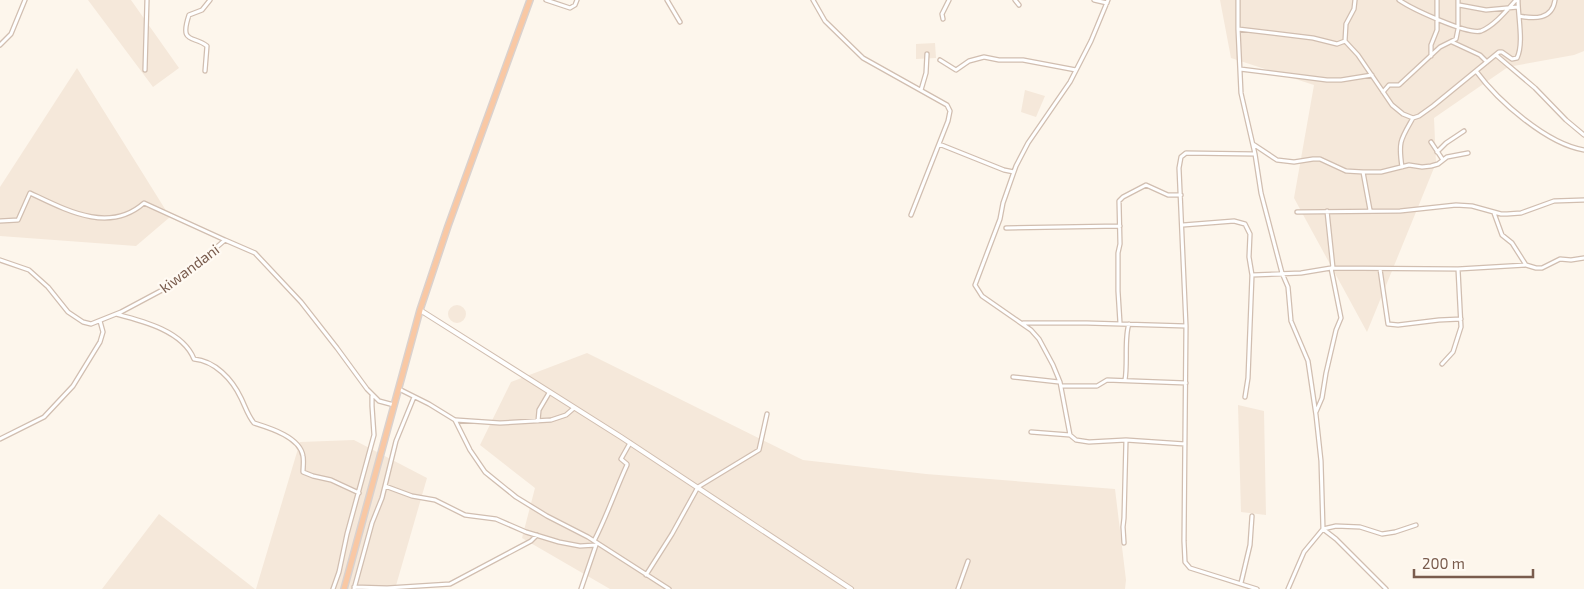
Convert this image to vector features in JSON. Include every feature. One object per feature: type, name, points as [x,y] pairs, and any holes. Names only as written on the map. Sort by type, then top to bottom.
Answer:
[{"type":"highway","points":[[344,589],[420,310],[448,226],[530,0]]},
{"type":"street","points":[[0,45],[11,34],[25,0]]},
{"type":"street","points":[[145,70],[147,0]]},
{"type":"street","points":[[205,71],[207,46],[188,37],[188,18],[190,14],[202,10],[210,0]]},
{"type":"street","points":[[546,0],[570,8],[575,5],[577,0]]},
{"type":"street","points":[[667,0],[680,22]]},
{"type":"street","points":[[813,0],[825,21],[863,58],[943,102],[950,108],[948,121],[911,215]]},
{"type":"street","points":[[943,19],[942,14],[949,0]]},
{"type":"street","points":[[1015,0],[1019,5]]},
{"type":"street","points":[[1070,435],[1060,384],[1053,365],[1038,339],[1032,330],[982,296],[975,285],[1000,219],[1003,203],[1016,166],[1028,143],[1070,82],[1091,41],[1108,1],[1094,0]]},
{"type":"street","points":[[1238,0],[1241,93],[1253,144],[1261,193],[1282,273],[1288,288],[1291,321],[1308,362],[1321,461],[1323,529]]},
{"type":"street","points":[[1355,0],[1354,9],[1346,24],[1345,41],[1395,108],[1414,118]]},
{"type":"street","points":[[1399,0],[1436,20],[1458,26],[1470,32],[1480,31],[1491,25],[1517,0]]},
{"type":"street","points":[[1431,56],[1437,30],[1437,0]]},
{"type":"street","points":[[1383,92],[1389,85],[1399,85],[1443,45],[1451,42],[1457,36],[1458,0]]},
{"type":"street","points":[[1402,167],[1400,142],[1414,118],[1424,113],[1496,54],[1502,52],[1512,59],[1517,58],[1519,16],[1517,0]]},
{"type":"street","points":[[1519,16],[1543,17],[1551,11],[1555,0]]},
{"type":"street","points":[[1459,5],[1486,10],[1518,7]]},
{"type":"street","points":[[1238,30],[1313,38],[1337,44],[1345,41]]},
{"type":"street","points":[[1451,42],[1480,55],[1487,62]]},
{"type":"street","points":[[921,90],[927,54]]},
{"type":"street","points":[[1496,54],[1535,88],[1563,118],[1584,135]]},
{"type":"street","points":[[940,60],[956,70],[969,61],[984,57],[999,60],[1023,60],[1076,70]]},
{"type":"street","points":[[1240,69],[1327,80],[1341,80],[1372,75]]},
{"type":"street","points":[[1476,71],[1505,102],[1541,132],[1564,145],[1584,150]]},
{"type":"street","points":[[1437,152],[1446,143],[1464,131]]},
{"type":"street","points":[[1431,142],[1442,160]]},
{"type":"street","points":[[939,144],[1004,170],[1014,172]]},
{"type":"street","points":[[1253,144],[1277,160],[1294,162],[1320,159],[1346,171],[1364,172],[1381,172],[1409,165],[1431,166],[1438,164],[1447,157],[1468,153]]},
{"type":"street","points":[[1255,154],[1183,154],[1180,159],[1186,326],[1185,562],[1190,568],[1257,589]]},
{"type":"street","points":[[1364,172],[1370,210]]},
{"type":"street","points":[[1120,323],[1119,201],[1136,189],[1146,185],[1168,195],[1181,194]]},
{"type":"street","points":[[0,221],[18,220],[30,193],[67,210],[85,216],[103,218],[123,215],[135,210],[144,203],[225,240]]},
{"type":"street","points":[[1297,212],[1400,211],[1463,205],[1501,214],[1521,213],[1554,200],[1584,200]]},
{"type":"street","points":[[1316,412],[1322,398],[1336,330],[1341,318],[1332,268],[1326,211]]},
{"type":"street","points":[[1493,212],[1502,234],[1512,242],[1526,265]]},
{"type":"street","points":[[1182,226],[1234,221],[1245,224],[1248,227],[1252,275],[1248,378],[1245,397]]},
{"type":"street","points":[[1006,228],[1120,226]]},
{"type":"street","name":"kiwandani","points":[[100,321],[166,288],[225,240],[255,253],[306,308],[367,390],[380,401],[394,405]]},
{"type":"street","points":[[1252,275],[1332,268],[1458,269],[1526,265],[1542,268],[1560,259],[1584,258]]},
{"type":"street","points":[[0,260],[29,270],[48,287],[68,312],[83,322],[91,324],[100,321],[103,332],[100,342],[73,386],[44,417],[0,439]]},
{"type":"street","points":[[1380,269],[1388,324],[1398,325],[1439,320],[1461,320]]},
{"type":"street","points":[[1442,364],[1453,352],[1462,327],[1458,269]]},
{"type":"street","points":[[420,310],[698,487],[851,589]]},
{"type":"street","points":[[116,314],[138,320],[174,336],[191,351],[194,359],[200,359],[212,364],[230,380],[254,423],[281,432],[300,446],[303,454],[303,472],[331,480],[359,493]]},
{"type":"street","points":[[1022,324],[1120,323],[1186,326]]},
{"type":"street","points":[[1125,380],[1128,358],[1126,343],[1130,324]]},
{"type":"street","points":[[1013,377],[1060,384],[1097,386],[1106,380],[1186,383]]},
{"type":"street","points":[[398,389],[442,411],[455,420],[477,462],[490,476],[522,502],[595,543],[669,589]]},
{"type":"street","points":[[538,421],[539,410],[549,393]]},
{"type":"street","points":[[333,589],[374,435],[372,395]]},
{"type":"street","points":[[414,397],[399,429],[385,486],[372,523],[354,588],[444,586],[456,582],[492,560],[530,541],[537,535]]},
{"type":"street","points":[[455,420],[480,423],[538,421],[556,419],[566,415],[574,408]]},
{"type":"street","points":[[646,575],[672,534],[698,487],[759,450],[766,414]]},
{"type":"street","points":[[1031,432],[1070,435],[1076,440],[1089,442],[1126,440],[1185,444]]},
{"type":"street","points":[[1124,543],[1126,440]]},
{"type":"street","points":[[581,589],[595,543],[608,514],[617,485],[627,466],[621,460],[630,443]]},
{"type":"street","points":[[385,486],[412,496],[435,500],[465,515],[501,521],[566,544],[580,546],[595,543]]},
{"type":"street","points":[[1241,583],[1250,545],[1252,516]]},
{"type":"street","points":[[1288,589],[1304,552],[1323,529],[1336,526],[1360,527],[1382,534],[1416,525]]},
{"type":"street","points":[[1323,529],[1336,539],[1386,589]]},
{"type":"street","points":[[958,589],[968,560]]},
{"type":"shaded area","points":[[88,0],[131,0],[179,68],[153,87]]},
{"type":"shaded area","points":[[1220,0],[1584,0],[1584,51],[1574,55],[1508,67],[1434,118],[1436,163],[1367,332],[1294,198],[1314,85],[1231,58]]},
{"type":"shaded area","points":[[935,43],[936,58],[916,59],[916,44]]},
{"type":"shaded area","points":[[77,68],[170,217],[136,246],[0,236],[0,187]]},
{"type":"shaded area","points":[[1025,90],[1045,96],[1036,117],[1021,112]]},
{"type":"shaded area","points":[[453,305],[461,305],[466,310],[464,321],[453,323],[448,318],[448,310]]},
{"type":"shaded area","points":[[587,353],[803,460],[926,474],[1115,489],[1126,580],[1125,589],[610,589],[522,538],[535,488],[480,445],[511,382]]},
{"type":"shaded area","points":[[1238,405],[1264,411],[1266,515],[1241,512]]},
{"type":"shaded area","points":[[354,440],[427,478],[395,589],[256,589],[300,442]]},
{"type":"shaded area","points":[[159,514],[255,589],[102,589]]}]
